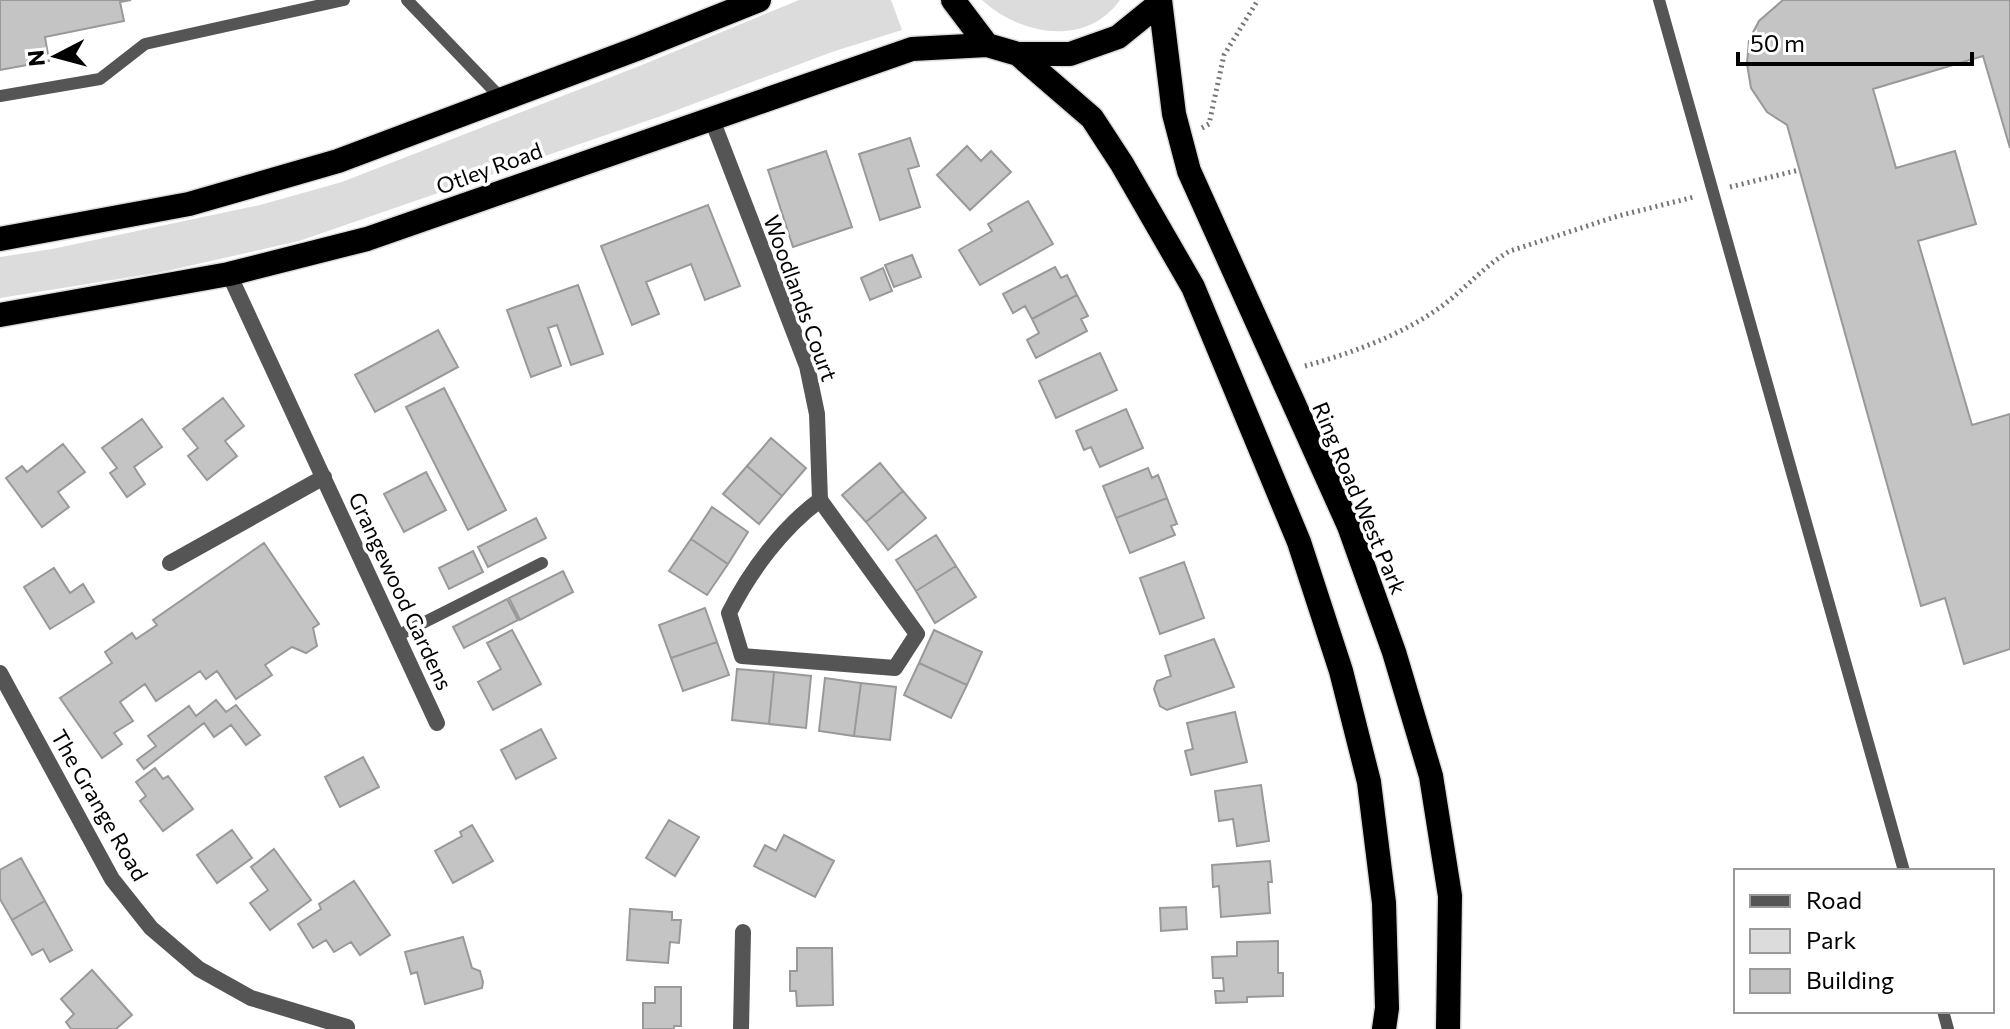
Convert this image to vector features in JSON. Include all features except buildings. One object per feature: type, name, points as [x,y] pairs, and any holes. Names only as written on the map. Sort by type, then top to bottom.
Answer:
[{"type":"highway","points":[[0,239],[189,204],[338,161],[759,0]]},
{"type":"highway","points":[[953,0],[987,45]]},
{"type":"highway","points":[[1018,54],[1070,54],[1118,37],[1160,1]]},
{"type":"highway","name":"Ring Road West Park","points":[[1160,1],[1174,114],[1189,171],[1349,526],[1394,652],[1431,776],[1450,896],[1448,1029]]},
{"type":"highway","name":"Otley Road","points":[[0,315],[229,274],[367,239],[912,49],[987,45],[1018,54]]},
{"type":"highway","points":[[1018,54],[1092,118],[1111,145],[1193,287],[1299,542],[1341,671],[1369,782],[1384,903],[1387,1008],[1384,1029]]},
{"type":"street","name":"Woodlands Court","points":[[711,117],[807,366],[817,414],[820,500]]},
{"type":"street","name":"Grangewood Gardens","points":[[229,274],[437,723]]},
{"type":"street","name":"Grangewood Gardens","points":[[170,563],[324,477]]},
{"type":"street","points":[[820,500],[917,634],[895,668],[742,656],[729,613],[741,588],[800,515],[820,500]]},
{"type":"street","name":"The Grange Road","points":[[0,673],[112,879],[151,928],[199,969],[251,998],[347,1027]]},
{"type":"street","points":[[741,1029],[743,932]]},
{"type":"lane","points":[[0,96],[100,79],[145,44],[344,0]]},
{"type":"lane","points":[[407,0],[502,99]]},
{"type":"lane","points":[[1659,0],[1903,869]]},
{"type":"lane","points":[[397,636],[542,563]]},
{"type":"path","points":[[1181,139],[1209,124],[1224,55],[1258,0]]},
{"type":"path","points":[[1280,373],[1335,358],[1394,334],[1439,308],[1495,259],[1510,251],[1618,216],[1799,170]]},
{"type":"green space","points":[[799,0],[891,0],[902,30],[299,241],[162,272],[0,298],[0,257],[260,205],[342,182]]},
{"type":"green space","points":[[982,0],[1120,0],[1106,15],[1089,25],[1052,31],[1015,22]]}]
